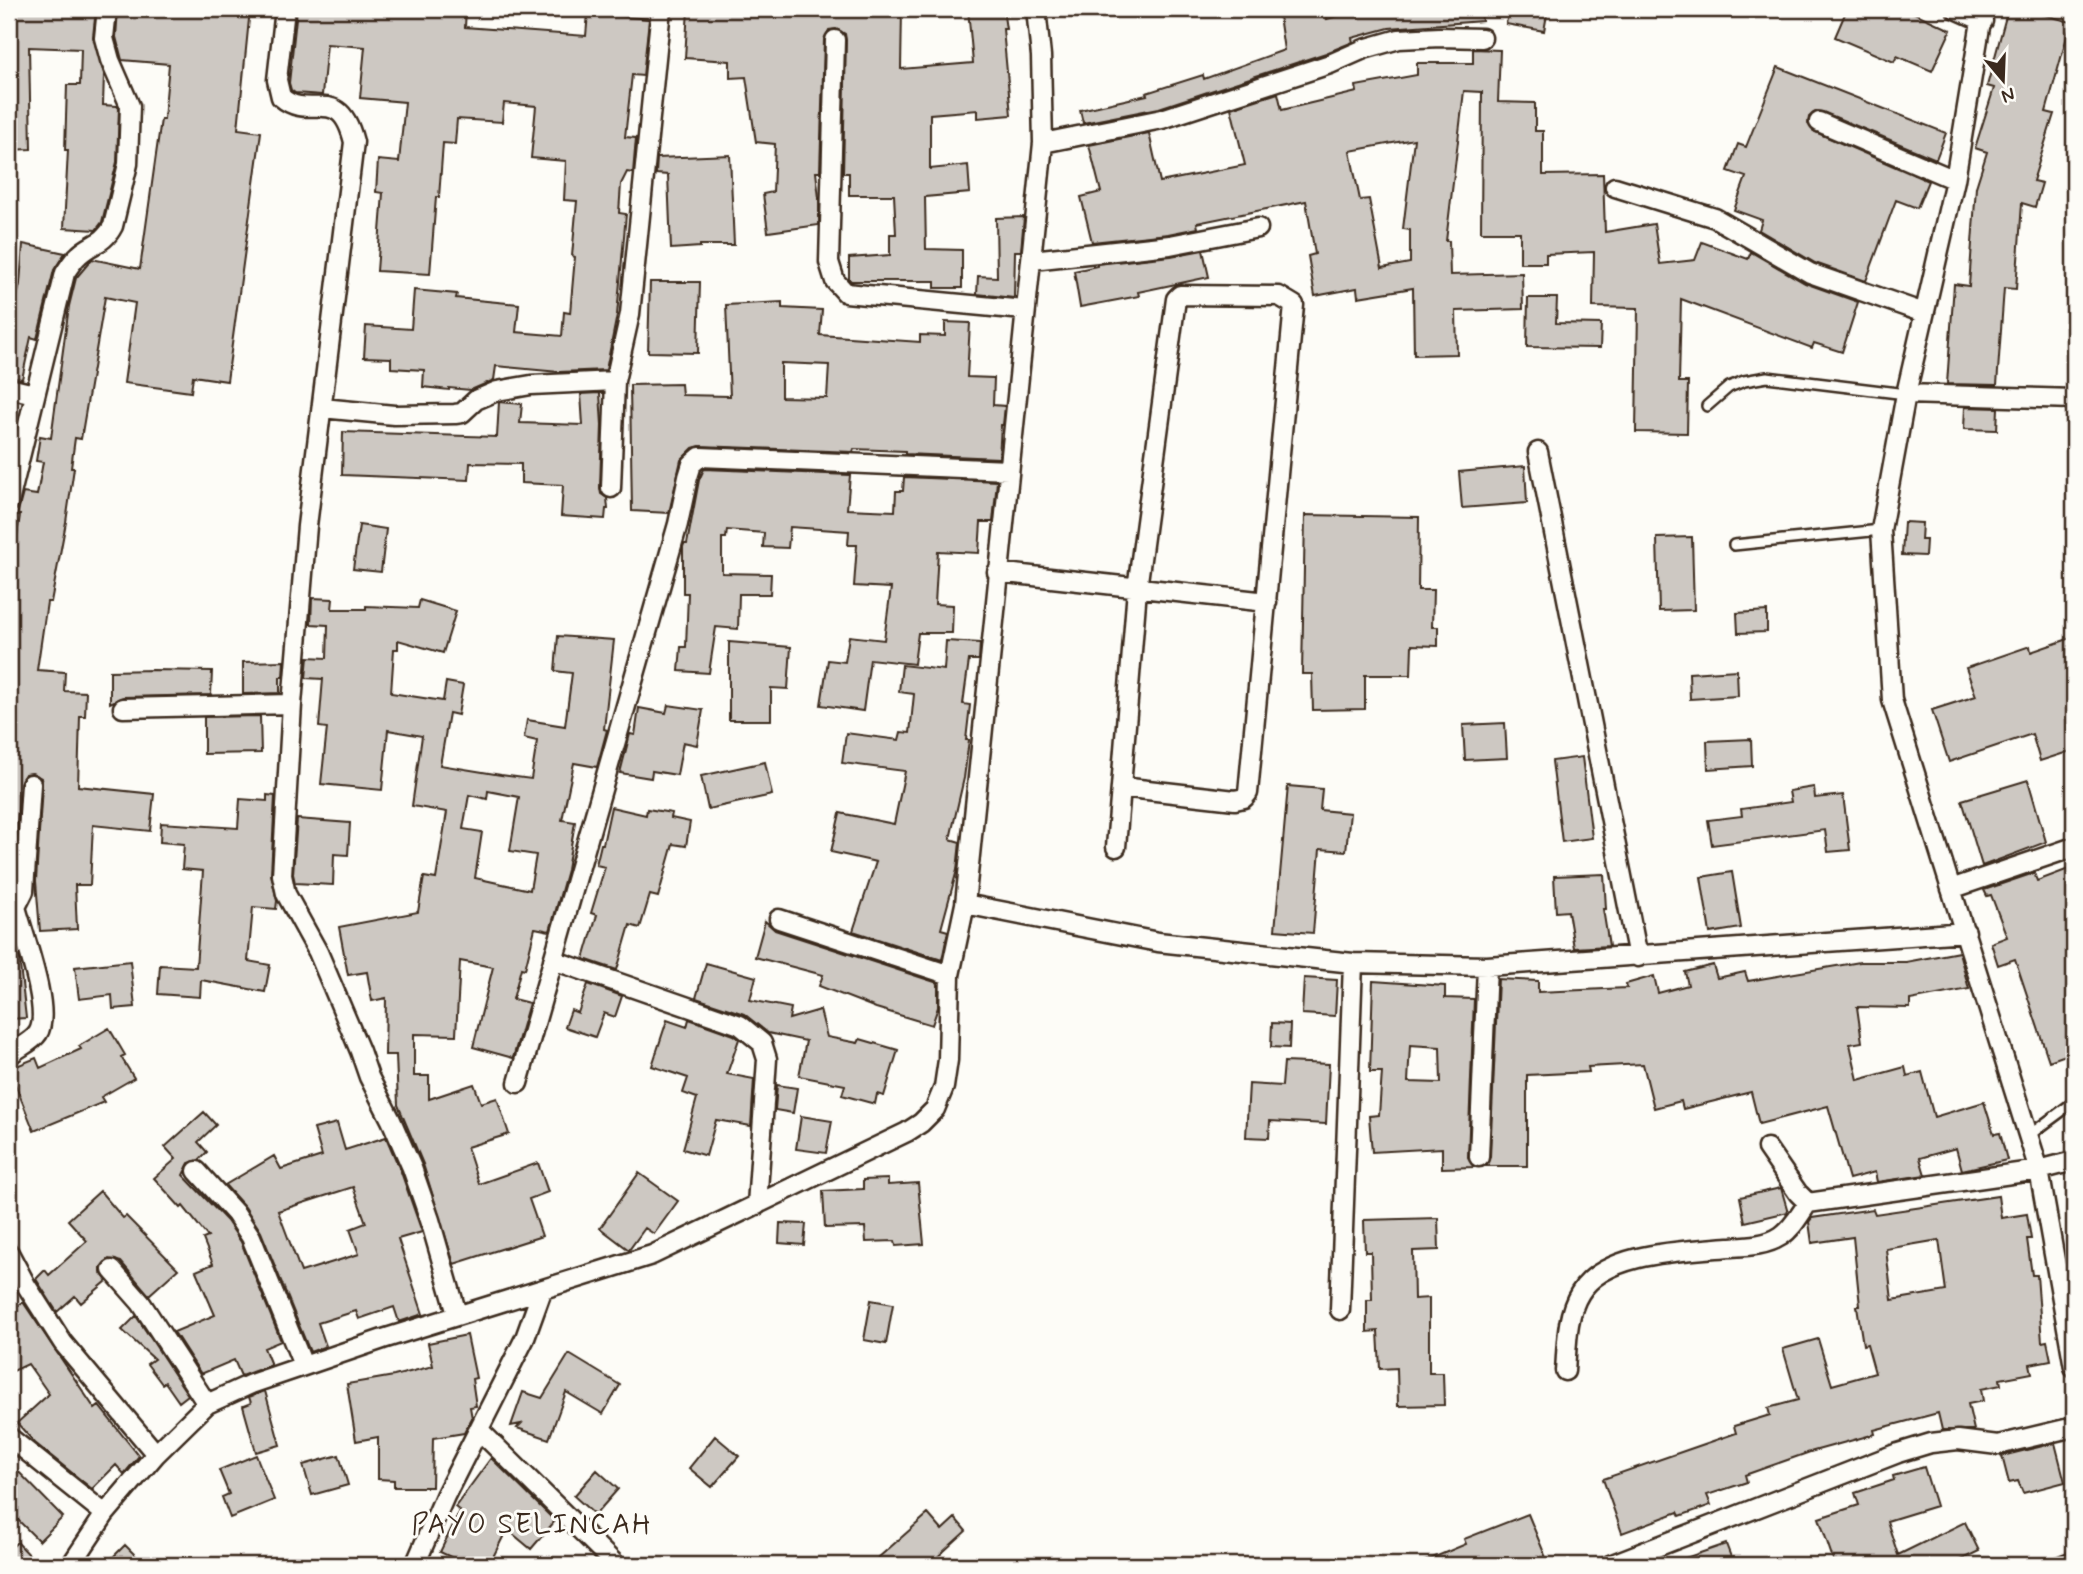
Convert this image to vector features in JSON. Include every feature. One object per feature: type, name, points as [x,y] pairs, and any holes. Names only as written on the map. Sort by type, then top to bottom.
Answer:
[{"type":"street","points":[[9,502],[65,273],[80,253],[103,241],[109,234],[128,164],[130,106],[110,60],[104,38],[107,9]]},
{"type":"street","points":[[285,9],[277,80],[281,97],[294,104],[332,107],[344,114],[354,142],[307,526],[292,704],[282,876],[286,894],[318,952],[369,1077],[411,1168],[430,1220],[457,1314]]},
{"type":"street","points":[[611,488],[615,381],[630,314],[661,9]]},
{"type":"street","points":[[71,1565],[105,1514],[156,1454],[206,1404],[251,1384],[457,1314],[542,1291],[652,1255],[907,1132],[921,1123],[934,1109],[944,1087],[948,1060],[950,975],[965,904],[1007,470],[1043,143],[1041,56],[1036,9]]},
{"type":"street","points":[[1956,9],[1983,15],[1955,180],[1906,394],[1881,530],[1892,700],[2039,1170],[2074,1367]]},
{"type":"street","points":[[1043,143],[1161,119],[1399,39],[1482,38]]},
{"type":"street","points":[[835,40],[829,262],[835,281],[846,293],[1024,310]]},
{"type":"street","points":[[1819,122],[1955,180]]},
{"type":"street","points":[[1615,187],[1715,218],[1810,273],[1924,313]]},
{"type":"street","points":[[1032,260],[1170,245],[1258,228]]},
{"type":"street","points":[[1116,847],[1137,589],[1176,299],[1180,295],[1279,296],[1294,304],[1248,793],[1244,798],[1235,800],[1121,787]]},
{"type":"street","points":[[322,408],[394,415],[455,414],[461,413],[476,400],[497,391],[531,385],[615,381]]},
{"type":"street","points":[[9,388],[34,394]]},
{"type":"street","points":[[1906,394],[2074,399]]},
{"type":"street","points":[[1538,452],[1638,957]]},
{"type":"street","points":[[518,1083],[678,524],[692,464],[700,457],[1007,470]]},
{"type":"street","points":[[997,572],[1267,602]]},
{"type":"street","points":[[123,708],[292,704]]},
{"type":"street","points":[[9,1056],[15,1049],[33,1040],[43,1021],[35,972],[12,907],[24,891],[31,784]]},
{"type":"street","points":[[1951,889],[2074,846]]},
{"type":"street","points":[[965,904],[1158,942],[1353,963],[1488,966],[1966,932]]},
{"type":"street","points":[[779,919],[950,975]]},
{"type":"street","points":[[554,960],[740,1025],[762,1043],[767,1059],[757,1205]]},
{"type":"street","points":[[1340,1310],[1353,963]]},
{"type":"street","points":[[1479,1157],[1488,966]]},
{"type":"street","points":[[1767,1148],[1808,1203]]},
{"type":"street","points":[[1565,1371],[1570,1318],[1580,1292],[1596,1275],[1615,1266],[1664,1252],[1761,1244],[1780,1237],[1793,1225],[1808,1203],[2039,1170],[2074,1161]]},
{"type":"street","points":[[197,1171],[236,1214],[251,1237],[303,1366]]},
{"type":"street","points":[[9,1253],[63,1343],[156,1454]]},
{"type":"street","points":[[111,1270],[141,1303],[206,1404]]},
{"type":"street","points":[[415,1565],[445,1496],[525,1338],[542,1291]]},
{"type":"street","points":[[1610,1565],[1931,1443],[1958,1440],[1998,1446],[2074,1427]]},
{"type":"street","points":[[480,1431],[616,1565]]},
{"type":"street","points":[[9,1437],[105,1514]]},
{"type":"lane","points":[[1707,406],[1729,387],[1767,377],[1906,394]]},
{"type":"lane","points":[[1734,545],[1881,530]]},
{"type":"lane","points":[[2028,1136],[2074,1102]]},
{"type":"lane","points":[[2050,1565],[2074,1556]]},
{"type":"building","points":[[16,9],[96,9],[93,37],[104,74],[103,105],[119,108],[117,162],[102,222],[96,230],[64,228],[68,150],[65,150],[67,85],[80,85],[81,49],[29,47],[31,149],[9,150],[9,46],[14,45]]},
{"type":"building","points":[[118,9],[250,9],[238,129],[261,132],[227,381],[193,376],[191,392],[124,383],[135,303],[105,297],[81,439],[75,438],[71,468],[74,468],[66,522],[51,602],[47,602],[37,670],[65,672],[64,691],[86,692],[85,716],[80,716],[78,786],[154,794],[150,831],[93,825],[90,885],[75,885],[77,929],[40,931],[36,881],[42,785],[41,778],[32,773],[25,774],[20,783],[13,881],[9,881],[9,569],[12,570],[20,515],[17,515],[23,493],[37,495],[43,462],[36,461],[40,436],[51,438],[69,306],[76,278],[92,259],[140,269],[161,119],[164,119],[169,64],[122,60],[116,37]]},
{"type":"building","points":[[297,9],[466,9],[465,27],[586,36],[588,13],[649,19],[643,76],[632,75],[625,137],[636,138],[633,173],[627,172],[621,184],[619,213],[626,214],[617,315],[606,370],[559,372],[496,366],[494,380],[471,390],[449,390],[423,387],[424,370],[391,368],[391,358],[364,357],[366,326],[411,329],[414,290],[457,294],[456,298],[519,304],[516,332],[562,336],[564,312],[570,313],[577,201],[564,200],[566,161],[531,158],[536,106],[504,103],[502,122],[457,119],[455,144],[443,143],[430,274],[377,271],[383,193],[376,192],[378,160],[399,162],[405,102],[360,98],[365,47],[327,44],[322,95],[295,93],[291,90],[289,83]]},
{"type":"building","points":[[688,9],[902,9],[901,69],[973,63],[968,9],[1003,9],[1011,115],[978,118],[978,110],[930,114],[930,169],[968,165],[970,193],[925,197],[926,249],[962,250],[962,288],[935,288],[935,281],[849,279],[849,258],[890,255],[890,234],[896,234],[894,195],[849,195],[849,173],[843,173],[846,40],[845,34],[836,29],[829,30],[824,40],[820,172],[816,172],[819,225],[768,232],[763,194],[773,192],[775,144],[756,142],[746,77],[730,78],[730,61],[685,58]]},
{"type":"building","points":[[1278,9],[1325,9],[1327,19],[1362,9],[1481,9],[1482,21],[1389,28],[1352,38],[1353,42],[1326,53],[1159,108],[1083,123],[1080,110],[1147,95],[1146,93],[1203,75],[1204,79],[1284,50]]},
{"type":"building","points":[[1509,9],[1548,9],[1544,31],[1506,24]]},
{"type":"building","points":[[1847,9],[1906,9],[1951,30],[1932,71],[1897,56],[1894,62],[1835,37]]},
{"type":"building","points":[[2008,9],[2022,9],[2071,22],[2046,112],[2054,114],[2033,181],[2042,183],[2035,207],[2022,203],[2016,289],[2004,288],[1997,385],[1947,384],[1954,284],[1969,286],[1976,187],[1987,152],[1975,148],[1994,88],[1987,86]]},
{"type":"building","points":[[1473,49],[1500,50],[1498,102],[1535,103],[1535,131],[1543,131],[1543,175],[1603,174],[1605,232],[1654,224],[1660,264],[1695,260],[1702,242],[1748,259],[1751,252],[1805,283],[1858,302],[1842,352],[1814,343],[1812,348],[1681,299],[1679,382],[1688,382],[1687,433],[1636,432],[1638,308],[1593,307],[1594,252],[1546,254],[1546,263],[1520,263],[1520,232],[1481,232],[1482,92],[1464,91],[1446,241],[1449,241],[1450,275],[1522,273],[1523,309],[1456,311],[1457,354],[1414,355],[1413,288],[1358,297],[1357,288],[1315,296],[1308,256],[1315,254],[1306,201],[1197,223],[1198,228],[1168,234],[1092,242],[1081,197],[1101,192],[1089,145],[1149,133],[1160,182],[1245,165],[1231,108],[1278,93],[1282,110],[1357,92],[1356,86],[1417,75],[1417,63],[1473,63]],"holes":[[[1414,139],[1403,229],[1410,230],[1410,263],[1382,268],[1369,199],[1360,200],[1350,151]]]},
{"type":"building","points":[[1778,67],[1946,133],[1936,159],[1823,112],[1817,111],[1809,117],[1808,124],[1815,132],[1928,181],[1917,208],[1896,200],[1866,281],[1815,263],[1759,230],[1762,220],[1734,210],[1746,177],[1728,171],[1738,144],[1746,147]]},
{"type":"building","points":[[730,155],[734,245],[700,245],[671,249],[668,175],[656,174],[657,158]]},
{"type":"building","points":[[1024,217],[1021,251],[1015,251],[1014,298],[977,294],[978,276],[997,277],[996,218]]},
{"type":"building","points":[[23,244],[65,253],[54,270],[37,339],[31,337],[22,379],[9,377],[9,333],[20,284]]},
{"type":"building","points":[[1203,250],[1209,277],[1138,292],[1139,296],[1080,307],[1074,271],[1097,264]]},
{"type":"building","points":[[650,282],[700,282],[698,353],[648,352]]},
{"type":"building","points":[[1528,298],[1557,298],[1556,323],[1601,324],[1600,348],[1527,347]]},
{"type":"building","points":[[782,302],[782,308],[822,310],[820,335],[920,342],[920,335],[945,336],[945,322],[970,323],[967,377],[994,378],[993,405],[1005,406],[999,458],[905,454],[905,451],[854,449],[853,452],[700,446],[693,448],[681,460],[669,513],[632,511],[630,385],[681,384],[682,395],[730,396],[726,305]],"holes":[[[781,363],[829,365],[827,398],[781,397]]]},
{"type":"building","points":[[600,393],[600,488],[601,494],[607,498],[605,519],[561,516],[563,485],[521,483],[521,464],[470,463],[469,480],[342,475],[343,432],[497,437],[499,402],[522,404],[520,423],[583,425],[581,394]]},
{"type":"building","points":[[1965,407],[1998,408],[1997,430],[1964,429]]},
{"type":"building","points":[[1525,466],[1527,503],[1462,508],[1459,472]]},
{"type":"building","points":[[704,469],[850,475],[847,509],[895,511],[896,491],[903,491],[904,477],[997,481],[993,522],[981,522],[979,553],[938,551],[935,604],[953,605],[952,633],[918,633],[914,664],[870,659],[863,711],[821,705],[828,660],[845,662],[849,636],[884,640],[891,588],[854,586],[857,545],[848,545],[849,531],[790,527],[788,548],[763,547],[764,533],[727,530],[726,538],[722,538],[722,573],[771,574],[770,594],[739,594],[738,629],[716,627],[709,673],[679,671],[681,647],[686,647],[688,593],[683,593],[683,547],[687,544],[699,480]]},
{"type":"building","points":[[1305,515],[1419,517],[1418,590],[1433,590],[1432,627],[1438,627],[1438,646],[1412,645],[1411,675],[1365,675],[1365,709],[1313,710],[1312,674],[1302,674]]},
{"type":"building","points":[[1904,522],[1922,523],[1921,540],[1926,540],[1925,556],[1902,555]]},
{"type":"building","points":[[359,525],[386,529],[381,572],[353,569]]},
{"type":"building","points":[[1692,537],[1694,610],[1659,611],[1657,538]]},
{"type":"building","points":[[312,598],[333,599],[332,609],[366,609],[366,606],[418,608],[420,600],[456,611],[443,653],[398,640],[398,649],[394,649],[391,693],[443,701],[446,682],[463,685],[458,715],[449,713],[440,765],[531,779],[537,741],[524,738],[527,720],[565,726],[572,673],[555,671],[558,636],[614,640],[604,729],[607,730],[597,767],[574,763],[562,820],[575,822],[567,870],[550,931],[535,928],[525,969],[521,968],[513,999],[529,1003],[513,1058],[473,1047],[493,967],[460,961],[456,1035],[414,1034],[414,1076],[429,1076],[429,1099],[474,1084],[481,1103],[497,1098],[509,1134],[467,1147],[479,1184],[538,1163],[548,1192],[529,1199],[542,1236],[454,1264],[423,1164],[398,1105],[396,1055],[385,1055],[386,998],[372,1001],[367,972],[348,975],[339,927],[418,912],[424,877],[436,879],[447,812],[412,806],[422,736],[388,730],[382,790],[321,784],[327,728],[319,727],[323,679],[306,678],[308,657],[327,658],[328,625],[311,624]],"holes":[[[488,791],[519,797],[510,851],[536,855],[530,890],[475,878],[482,832],[463,829],[469,795],[487,799]]]},
{"type":"building","points":[[1767,611],[1767,632],[1738,633],[1737,613]]},
{"type":"building","points":[[2074,637],[2074,682],[2068,684],[2074,705],[2074,750],[2040,761],[2032,734],[1949,762],[1932,710],[1976,696],[1966,668],[2030,646],[2031,652]]},
{"type":"building","points":[[946,641],[980,643],[979,660],[969,660],[963,704],[970,705],[966,740],[969,740],[964,778],[950,839],[960,842],[957,870],[941,929],[948,931],[942,960],[853,931],[876,862],[831,852],[840,813],[894,824],[905,771],[842,763],[846,733],[899,740],[901,732],[910,733],[914,694],[899,692],[902,665],[944,670]]},
{"type":"building","points":[[729,642],[791,647],[788,689],[771,688],[771,720],[729,720]]},
{"type":"building","points":[[284,661],[280,693],[243,694],[243,662]]},
{"type":"building","points":[[1737,670],[1738,696],[1690,699],[1689,673]]},
{"type":"building","points":[[110,671],[212,671],[211,695],[123,697],[110,703]]},
{"type":"building","points":[[668,705],[703,710],[697,745],[683,742],[677,775],[652,771],[651,778],[620,773],[630,734],[635,735],[639,708],[666,713]]},
{"type":"building","points":[[260,716],[261,753],[204,754],[204,717]]},
{"type":"building","points":[[1505,723],[1507,758],[1465,760],[1463,725]]},
{"type":"building","points":[[1751,739],[1752,766],[1708,769],[1707,741]]},
{"type":"building","points":[[1582,757],[1592,838],[1562,842],[1552,761]]},
{"type":"building","points":[[765,762],[772,795],[708,809],[701,776]]},
{"type":"building","points":[[2028,780],[2046,842],[1982,866],[1962,800]]},
{"type":"building","points":[[1288,786],[1322,789],[1320,810],[1350,813],[1346,851],[1320,849],[1313,933],[1275,930]]},
{"type":"building","points":[[1814,787],[1815,798],[1843,795],[1850,850],[1828,852],[1825,830],[1712,845],[1708,820],[1742,816],[1741,809],[1791,802],[1789,791]]},
{"type":"building","points":[[267,795],[275,796],[271,874],[277,901],[276,909],[253,907],[248,961],[270,965],[265,992],[201,980],[200,997],[158,994],[160,965],[196,967],[203,871],[182,869],[184,844],[160,842],[161,823],[238,828],[240,799],[267,801]]},
{"type":"building","points":[[611,807],[646,815],[647,809],[672,813],[671,818],[690,822],[686,846],[673,844],[658,897],[650,895],[640,928],[630,925],[617,970],[584,959],[597,915],[591,913],[605,867],[596,865]]},
{"type":"building","points":[[297,819],[350,823],[348,855],[334,854],[333,885],[295,883],[293,874]]},
{"type":"building","points":[[2074,867],[2074,1052],[2049,1061],[2015,959],[1998,965],[1991,943],[2007,937],[1991,895],[1987,896],[1984,890],[2034,873],[2037,881]]},
{"type":"building","points":[[1732,872],[1741,928],[1710,933],[1701,877]]},
{"type":"building","points":[[1604,874],[1606,909],[1603,909],[1609,946],[1574,948],[1568,911],[1556,912],[1554,876]]},
{"type":"building","points":[[765,921],[775,930],[938,983],[938,1007],[932,1025],[876,1008],[819,986],[823,975],[755,957]]},
{"type":"building","points":[[1959,952],[1969,989],[1910,1000],[1910,1008],[1857,1007],[1862,1042],[1850,1044],[1858,1080],[1905,1067],[1907,1076],[1922,1072],[1934,1117],[1984,1102],[1994,1134],[2000,1133],[2007,1160],[1962,1170],[1956,1148],[1920,1158],[1925,1175],[1877,1182],[1875,1172],[1849,1179],[1828,1106],[1759,1124],[1751,1092],[1683,1109],[1681,1101],[1654,1108],[1643,1064],[1588,1067],[1589,1072],[1527,1075],[1527,1166],[1485,1166],[1490,1157],[1498,979],[1538,981],[1538,992],[1627,988],[1626,984],[1654,976],[1658,993],[1688,985],[1685,972],[1713,965],[1717,978],[1745,972],[1748,981],[1860,962],[1906,962]]},
{"type":"building","points":[[9,957],[19,957],[26,1018],[9,1019]]},
{"type":"building","points":[[130,961],[135,1007],[113,1009],[112,995],[79,999],[75,967]]},
{"type":"building","points":[[706,963],[756,977],[750,1000],[791,1008],[789,1019],[820,1010],[827,1037],[858,1043],[860,1039],[898,1050],[884,1096],[877,1094],[875,1104],[842,1095],[845,1085],[799,1076],[806,1041],[768,1033],[744,1014],[696,998]]},
{"type":"building","points":[[1304,978],[1337,980],[1335,1016],[1302,1014]]},
{"type":"building","points":[[1373,981],[1445,986],[1445,998],[1474,999],[1468,1157],[1474,1167],[1442,1168],[1442,1148],[1372,1152],[1369,1116],[1379,1115],[1382,1072],[1370,1072]],"holes":[[[1410,1045],[1440,1047],[1441,1083],[1408,1082]]]},
{"type":"building","points":[[588,984],[622,996],[615,1017],[604,1013],[595,1037],[565,1027],[571,1010],[578,1013]]},
{"type":"building","points":[[689,1019],[739,1039],[727,1074],[754,1079],[751,1126],[716,1120],[706,1156],[683,1149],[697,1098],[683,1093],[688,1078],[652,1066],[667,1020],[687,1027]]},
{"type":"building","points":[[1272,1023],[1290,1024],[1289,1048],[1271,1047]]},
{"type":"building","points":[[109,1028],[125,1055],[121,1057],[134,1078],[101,1097],[104,1102],[34,1131],[9,1069],[36,1058],[40,1068],[81,1049],[79,1046]]},
{"type":"building","points":[[1284,1062],[1329,1064],[1326,1124],[1270,1121],[1269,1138],[1246,1137],[1249,1084],[1282,1086]]},
{"type":"building","points":[[777,1085],[797,1088],[793,1113],[775,1110]]},
{"type":"building","points":[[204,1112],[216,1125],[198,1142],[207,1152],[199,1160],[189,1163],[183,1175],[227,1221],[241,1242],[281,1341],[264,1348],[271,1365],[241,1376],[234,1360],[201,1374],[174,1332],[215,1315],[196,1271],[213,1264],[203,1239],[208,1237],[183,1206],[181,1208],[154,1178],[176,1159],[165,1147]]},
{"type":"building","points":[[801,1116],[832,1121],[826,1153],[796,1149]]},
{"type":"building","points":[[337,1123],[345,1150],[386,1137],[422,1232],[398,1239],[423,1314],[399,1322],[394,1307],[359,1319],[356,1311],[318,1323],[326,1346],[310,1352],[261,1232],[245,1207],[225,1185],[274,1156],[281,1169],[322,1156],[314,1129]],"holes":[[[353,1187],[366,1223],[350,1229],[359,1254],[301,1272],[278,1211]]]},
{"type":"building","points":[[639,1173],[678,1201],[654,1234],[645,1228],[629,1250],[600,1228]]},
{"type":"building","points":[[888,1179],[888,1185],[918,1183],[924,1244],[896,1246],[895,1241],[866,1242],[865,1227],[825,1228],[823,1191],[863,1189],[863,1180]]},
{"type":"building","points":[[1781,1188],[1788,1212],[1745,1222],[1740,1197]]},
{"type":"building","points":[[100,1191],[123,1218],[126,1216],[178,1269],[149,1295],[121,1262],[109,1259],[101,1267],[101,1273],[107,1281],[81,1303],[75,1296],[57,1312],[36,1279],[45,1270],[49,1275],[87,1241],[68,1220]]},
{"type":"building","points":[[1998,1196],[2001,1218],[2027,1214],[2031,1239],[2027,1239],[2032,1275],[2037,1275],[2042,1342],[2047,1341],[2051,1360],[2030,1364],[2032,1373],[2000,1379],[2001,1385],[1981,1389],[1983,1401],[1968,1404],[1974,1430],[1942,1430],[1938,1413],[1874,1430],[1875,1434],[1810,1452],[1745,1475],[1747,1482],[1707,1495],[1711,1505],[1680,1516],[1678,1512],[1622,1533],[1603,1479],[1736,1433],[1734,1426],[1770,1415],[1768,1408],[1798,1400],[1783,1349],[1818,1339],[1832,1385],[1875,1373],[1867,1344],[1863,1345],[1857,1306],[1860,1306],[1853,1237],[1812,1243],[1809,1222],[1812,1218],[1873,1209],[1875,1214]],"holes":[[[1939,1240],[1946,1291],[1892,1300],[1886,1249]]]},
{"type":"building","points":[[1438,1218],[1439,1250],[1413,1251],[1414,1299],[1429,1298],[1429,1373],[1443,1373],[1444,1405],[1398,1406],[1397,1368],[1380,1369],[1378,1331],[1367,1332],[1367,1300],[1372,1300],[1371,1252],[1365,1252],[1364,1220]]},
{"type":"building","points":[[780,1223],[806,1224],[804,1245],[779,1243]]},
{"type":"building","points":[[871,1300],[893,1304],[886,1344],[864,1340]]},
{"type":"building","points":[[23,1302],[95,1409],[99,1406],[139,1456],[124,1474],[116,1465],[92,1489],[35,1443],[17,1423],[49,1394],[28,1364],[9,1373],[9,1312]]},
{"type":"building","points":[[136,1316],[188,1395],[179,1402],[165,1382],[162,1384],[147,1364],[154,1359],[122,1330]]},
{"type":"building","points":[[467,1335],[476,1378],[472,1379],[476,1406],[470,1407],[472,1418],[464,1433],[433,1438],[432,1487],[394,1487],[394,1480],[378,1479],[378,1437],[356,1441],[347,1384],[433,1366],[428,1343]]},
{"type":"building","points":[[569,1354],[620,1385],[603,1414],[566,1392],[549,1439],[517,1428],[521,1424],[511,1426],[523,1392],[542,1398]]},
{"type":"building","points":[[265,1391],[280,1445],[256,1452],[243,1406],[251,1403],[249,1397]]},
{"type":"building","points":[[715,1436],[739,1456],[712,1487],[689,1468]]},
{"type":"building","points":[[2055,1443],[2065,1482],[2023,1493],[2018,1481],[2009,1483],[2002,1456]]},
{"type":"building","points":[[256,1455],[274,1500],[230,1518],[222,1497],[229,1494],[219,1470]]},
{"type":"building","points":[[339,1455],[348,1485],[312,1495],[303,1465]]},
{"type":"building","points":[[491,1458],[555,1521],[531,1549],[507,1529],[489,1565],[468,1565],[440,1552],[460,1511],[455,1507]]},
{"type":"building","points":[[9,1462],[63,1517],[39,1541],[9,1511]]},
{"type":"building","points":[[1924,1467],[1936,1506],[1887,1521],[1898,1555],[1965,1522],[1979,1551],[1950,1565],[1835,1565],[1819,1518],[1859,1505],[1855,1493],[1894,1480],[1893,1476]]},
{"type":"building","points":[[597,1470],[618,1489],[595,1515],[574,1496]]},
{"type":"building","points":[[928,1514],[942,1530],[955,1518],[966,1531],[932,1562],[930,1559],[923,1565],[870,1565]]},
{"type":"building","points":[[1528,1514],[1549,1565],[1416,1565],[1466,1544],[1464,1539]]},
{"type":"building","points":[[17,1542],[39,1565],[9,1565],[9,1550]]},
{"type":"building","points":[[1726,1544],[1734,1565],[1671,1565],[1671,1563]]},
{"type":"building","points":[[125,1545],[145,1565],[105,1565]]},
{"type":"district","name":"PAYO SELINCAH","points":[[532,1523]]}]
